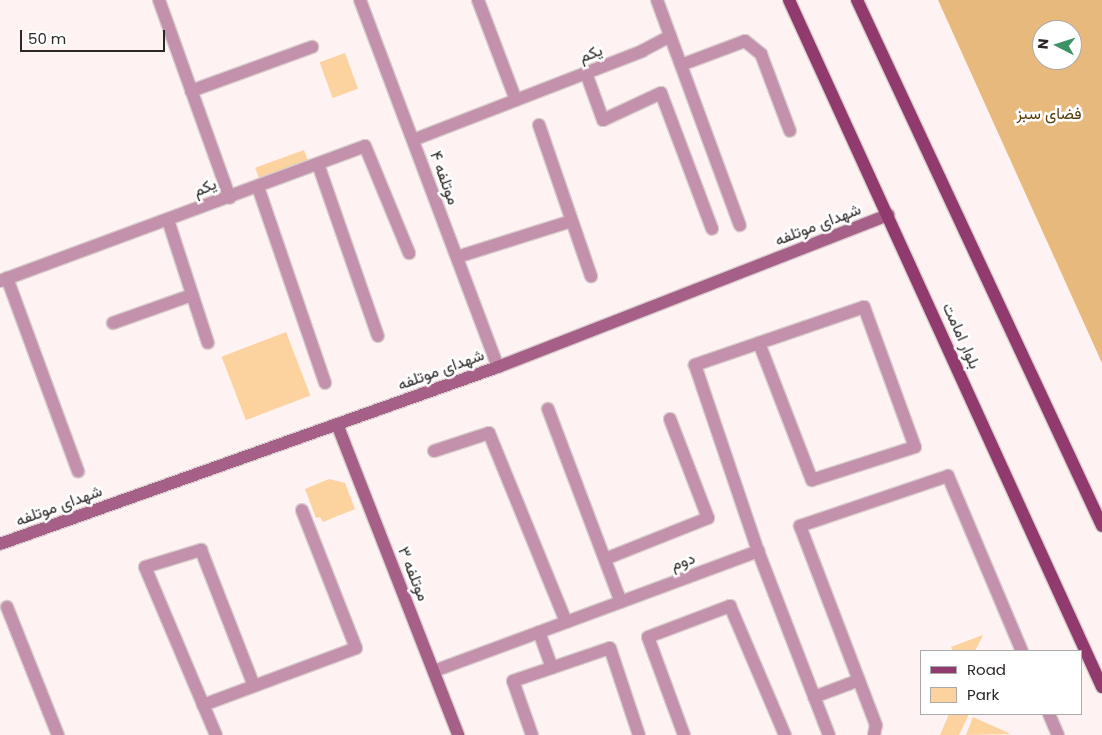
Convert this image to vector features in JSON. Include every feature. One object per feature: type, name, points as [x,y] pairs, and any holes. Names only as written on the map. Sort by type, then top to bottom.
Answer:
[{"type":"main road","name":"بلوار امامت","points":[[788,0],[888,215],[1102,687]]},
{"type":"main road","points":[[857,0],[1102,526]]},
{"type":"street","name":"یکم","points":[[4,280],[230,198],[159,0]]},
{"type":"street","name":"موتلفه ۴","points":[[360,0],[498,367]]},
{"type":"street","points":[[478,0],[516,100]]},
{"type":"street","points":[[657,0],[740,225]]},
{"type":"street","name":"یکم","points":[[413,140],[642,51],[670,36]]},
{"type":"street","points":[[681,65],[745,41],[761,54],[790,131]]},
{"type":"street","points":[[191,91],[312,47]]},
{"type":"street","points":[[586,73],[603,120],[661,93],[712,229]]},
{"type":"street","points":[[539,126],[591,276]]},
{"type":"street","points":[[230,198],[366,146],[409,253]]},
{"type":"street","points":[[318,164],[378,336]]},
{"type":"street","points":[[258,187],[325,383]]},
{"type":"street","name":"شهدای موتلفه","points":[[0,544],[498,367],[888,215]]},
{"type":"street","points":[[168,220],[208,343]]},
{"type":"street","points":[[456,257],[571,221]]},
{"type":"street","points":[[4,280],[78,471]]},
{"type":"street","points":[[113,323],[192,295]]},
{"type":"street","points":[[759,343],[812,480],[915,447],[864,307],[759,343],[695,365],[758,551],[829,735]]},
{"type":"street","points":[[548,409],[621,602]]},
{"type":"street","points":[[605,558],[708,518],[670,419]]},
{"type":"street","name":"موتلفه ۳","points":[[337,424],[458,735]]},
{"type":"street","points":[[434,451],[489,433],[566,622]]},
{"type":"street","points":[[874,735],[876,725],[800,526],[948,476],[1022,650]]},
{"type":"street","points":[[203,705],[356,648],[302,510]]},
{"type":"street","points":[[216,735],[145,567],[201,550],[254,686]]},
{"type":"street","name":"دوم","points":[[434,671],[758,551]]},
{"type":"street","points":[[7,606],[58,735]]},
{"type":"street","points":[[684,735],[648,636],[730,606],[785,735]]},
{"type":"street","points":[[539,632],[552,668]]},
{"type":"street","points":[[532,735],[513,681],[610,648],[639,735]]},
{"type":"street","points":[[814,697],[859,680]]},
{"type":"street","points":[[1049,715],[1058,735]]},
{"type":"green space","name":"فضای سبز","points":[[938,0],[1102,0],[1102,363]]},
{"type":"green space","points":[[345,53],[358,89],[333,98],[320,62]]},
{"type":"green space","points":[[304,150],[308,161],[259,179],[255,168]]},
{"type":"green space","points":[[286,332],[310,395],[246,420],[222,357]]},
{"type":"green space","points":[[329,479],[345,483],[355,509],[323,522],[320,517],[316,518],[305,489]]},
{"type":"green space","points":[[983,635],[976,650],[952,650],[951,647]]},
{"type":"green space","points":[[949,715],[969,715],[959,735],[940,735]]},
{"type":"green space","points":[[973,717],[1011,734],[966,735]]}]
